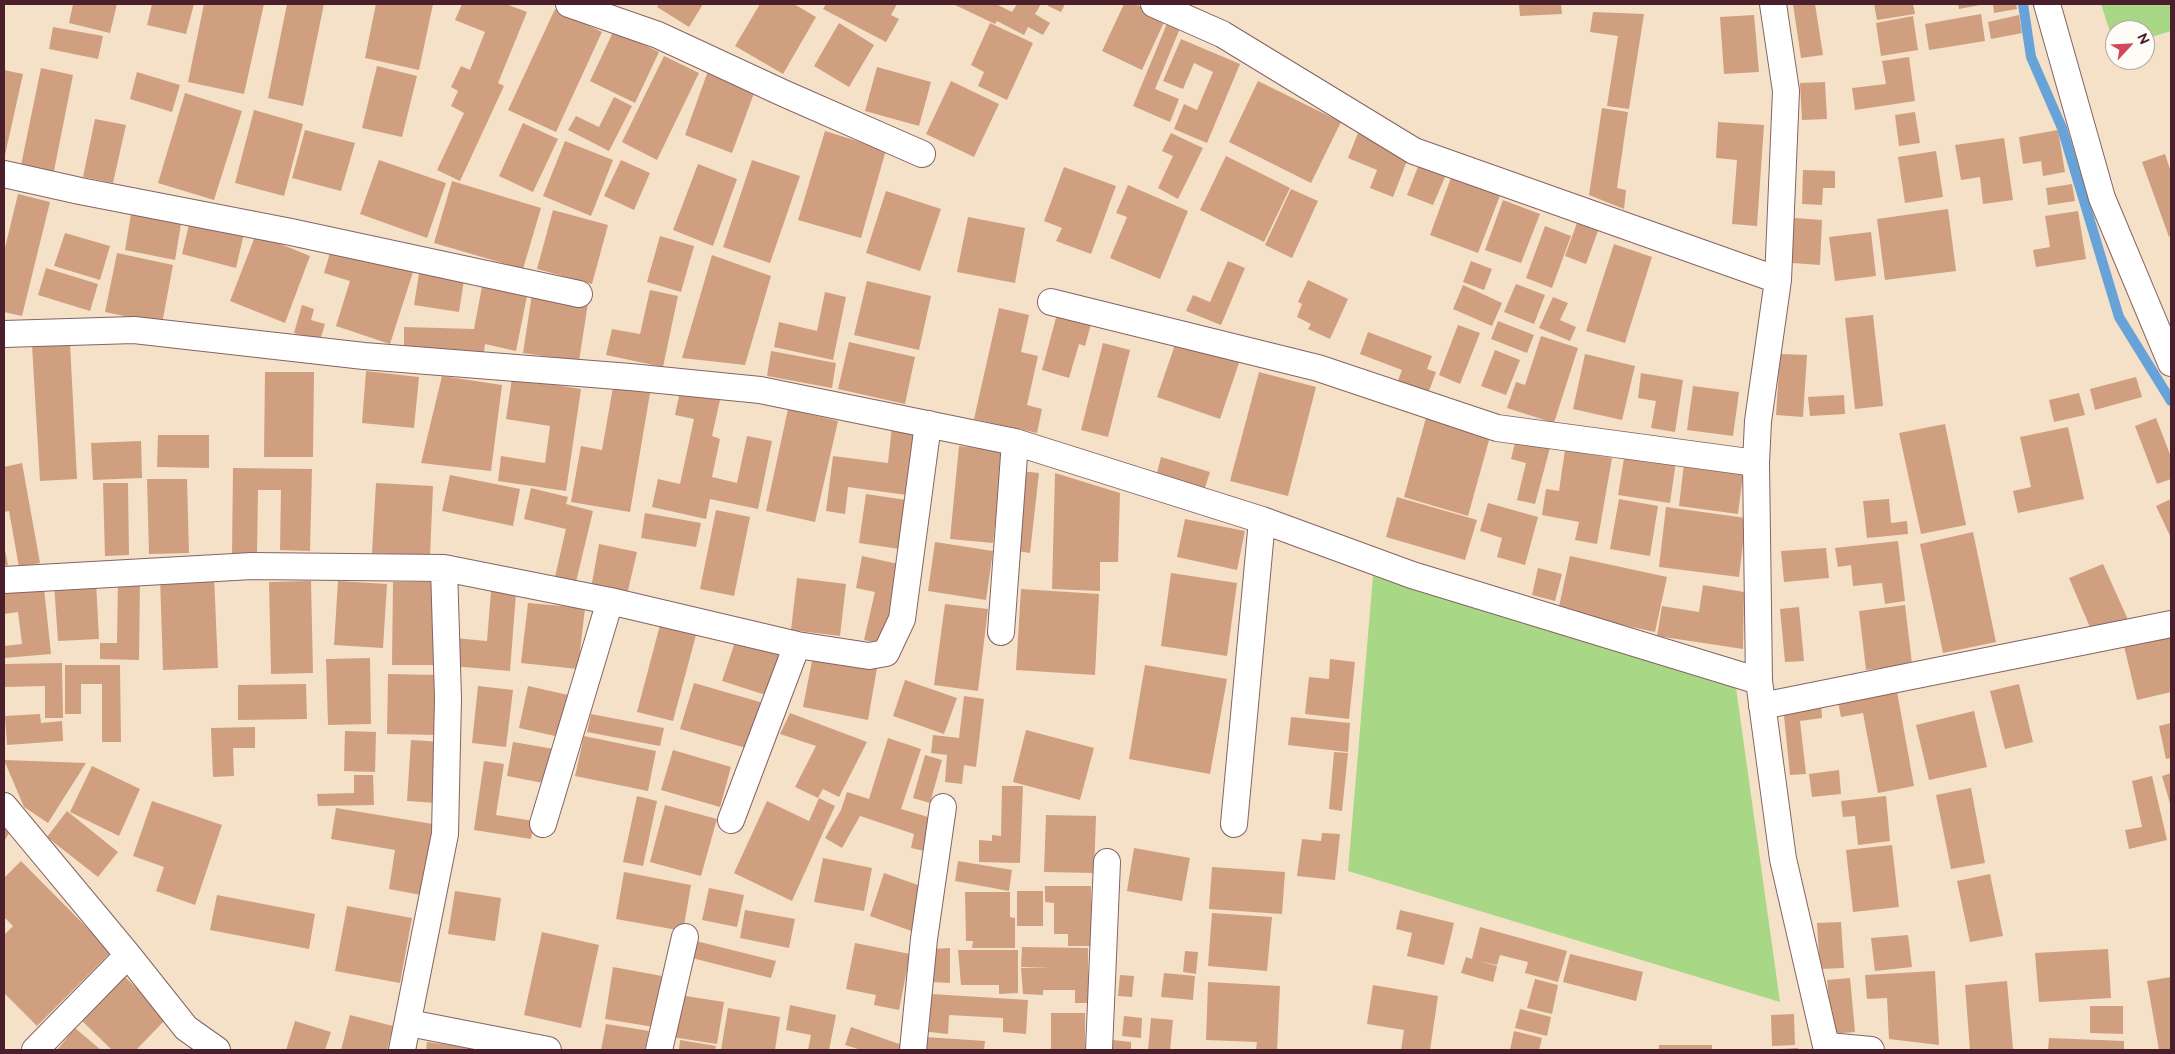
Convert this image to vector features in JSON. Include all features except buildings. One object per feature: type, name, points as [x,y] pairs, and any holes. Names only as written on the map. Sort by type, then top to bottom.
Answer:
[{"type":"street","points":[[569,4],[658,35],[783,93],[922,154]]},
{"type":"street","points":[[1154,4],[1222,34],[1414,150],[1778,280]]},
{"type":"street","points":[[1773,4],[1786,91],[1778,280],[1758,421],[1756,463],[1760,693],[1784,859],[1827,1048],[1871,1050]]},
{"type":"street","points":[[2047,4],[2102,198],[2170,359]]},
{"type":"street","points":[[4,174],[80,191],[291,232],[579,294]]},
{"type":"street","points":[[1051,302],[1318,368],[1497,428],[1756,463]]},
{"type":"street","points":[[4,334],[134,330],[364,356],[640,378],[760,390],[928,424],[1015,442],[1262,520],[1412,576],[1760,693],[2171,624]]},
{"type":"street","points":[[4,580],[252,566],[444,568],[610,601],[797,645],[869,656],[886,653],[902,619],[928,424]]},
{"type":"street","points":[[1001,632],[1015,442]]},
{"type":"street","points":[[1234,824],[1262,520]]},
{"type":"street","points":[[402,1050],[409,1023],[445,834],[448,698],[444,568]]},
{"type":"street","points":[[543,824],[610,601]]},
{"type":"street","points":[[731,820],[797,645]]},
{"type":"street","points":[[4,806],[186,1028],[217,1050]]},
{"type":"street","points":[[913,1050],[924,939],[943,807]]},
{"type":"street","points":[[1099,1050],[1107,862]]},
{"type":"street","points":[[659,1050],[685,937]]},
{"type":"street","points":[[35,1050],[128,955]]},
{"type":"street","points":[[409,1023],[548,1050]]},
{"type":"green space","points":[[2101,4],[2171,4],[2171,31],[2155,36],[2155,20],[2106,20]]},
{"type":"green space","points":[[1373,576],[1736,688],[1780,1002],[1348,871]]},
{"type":"waterway","points":[[2023,4],[2031,57],[2062,128],[2119,317],[2171,401]]}]
